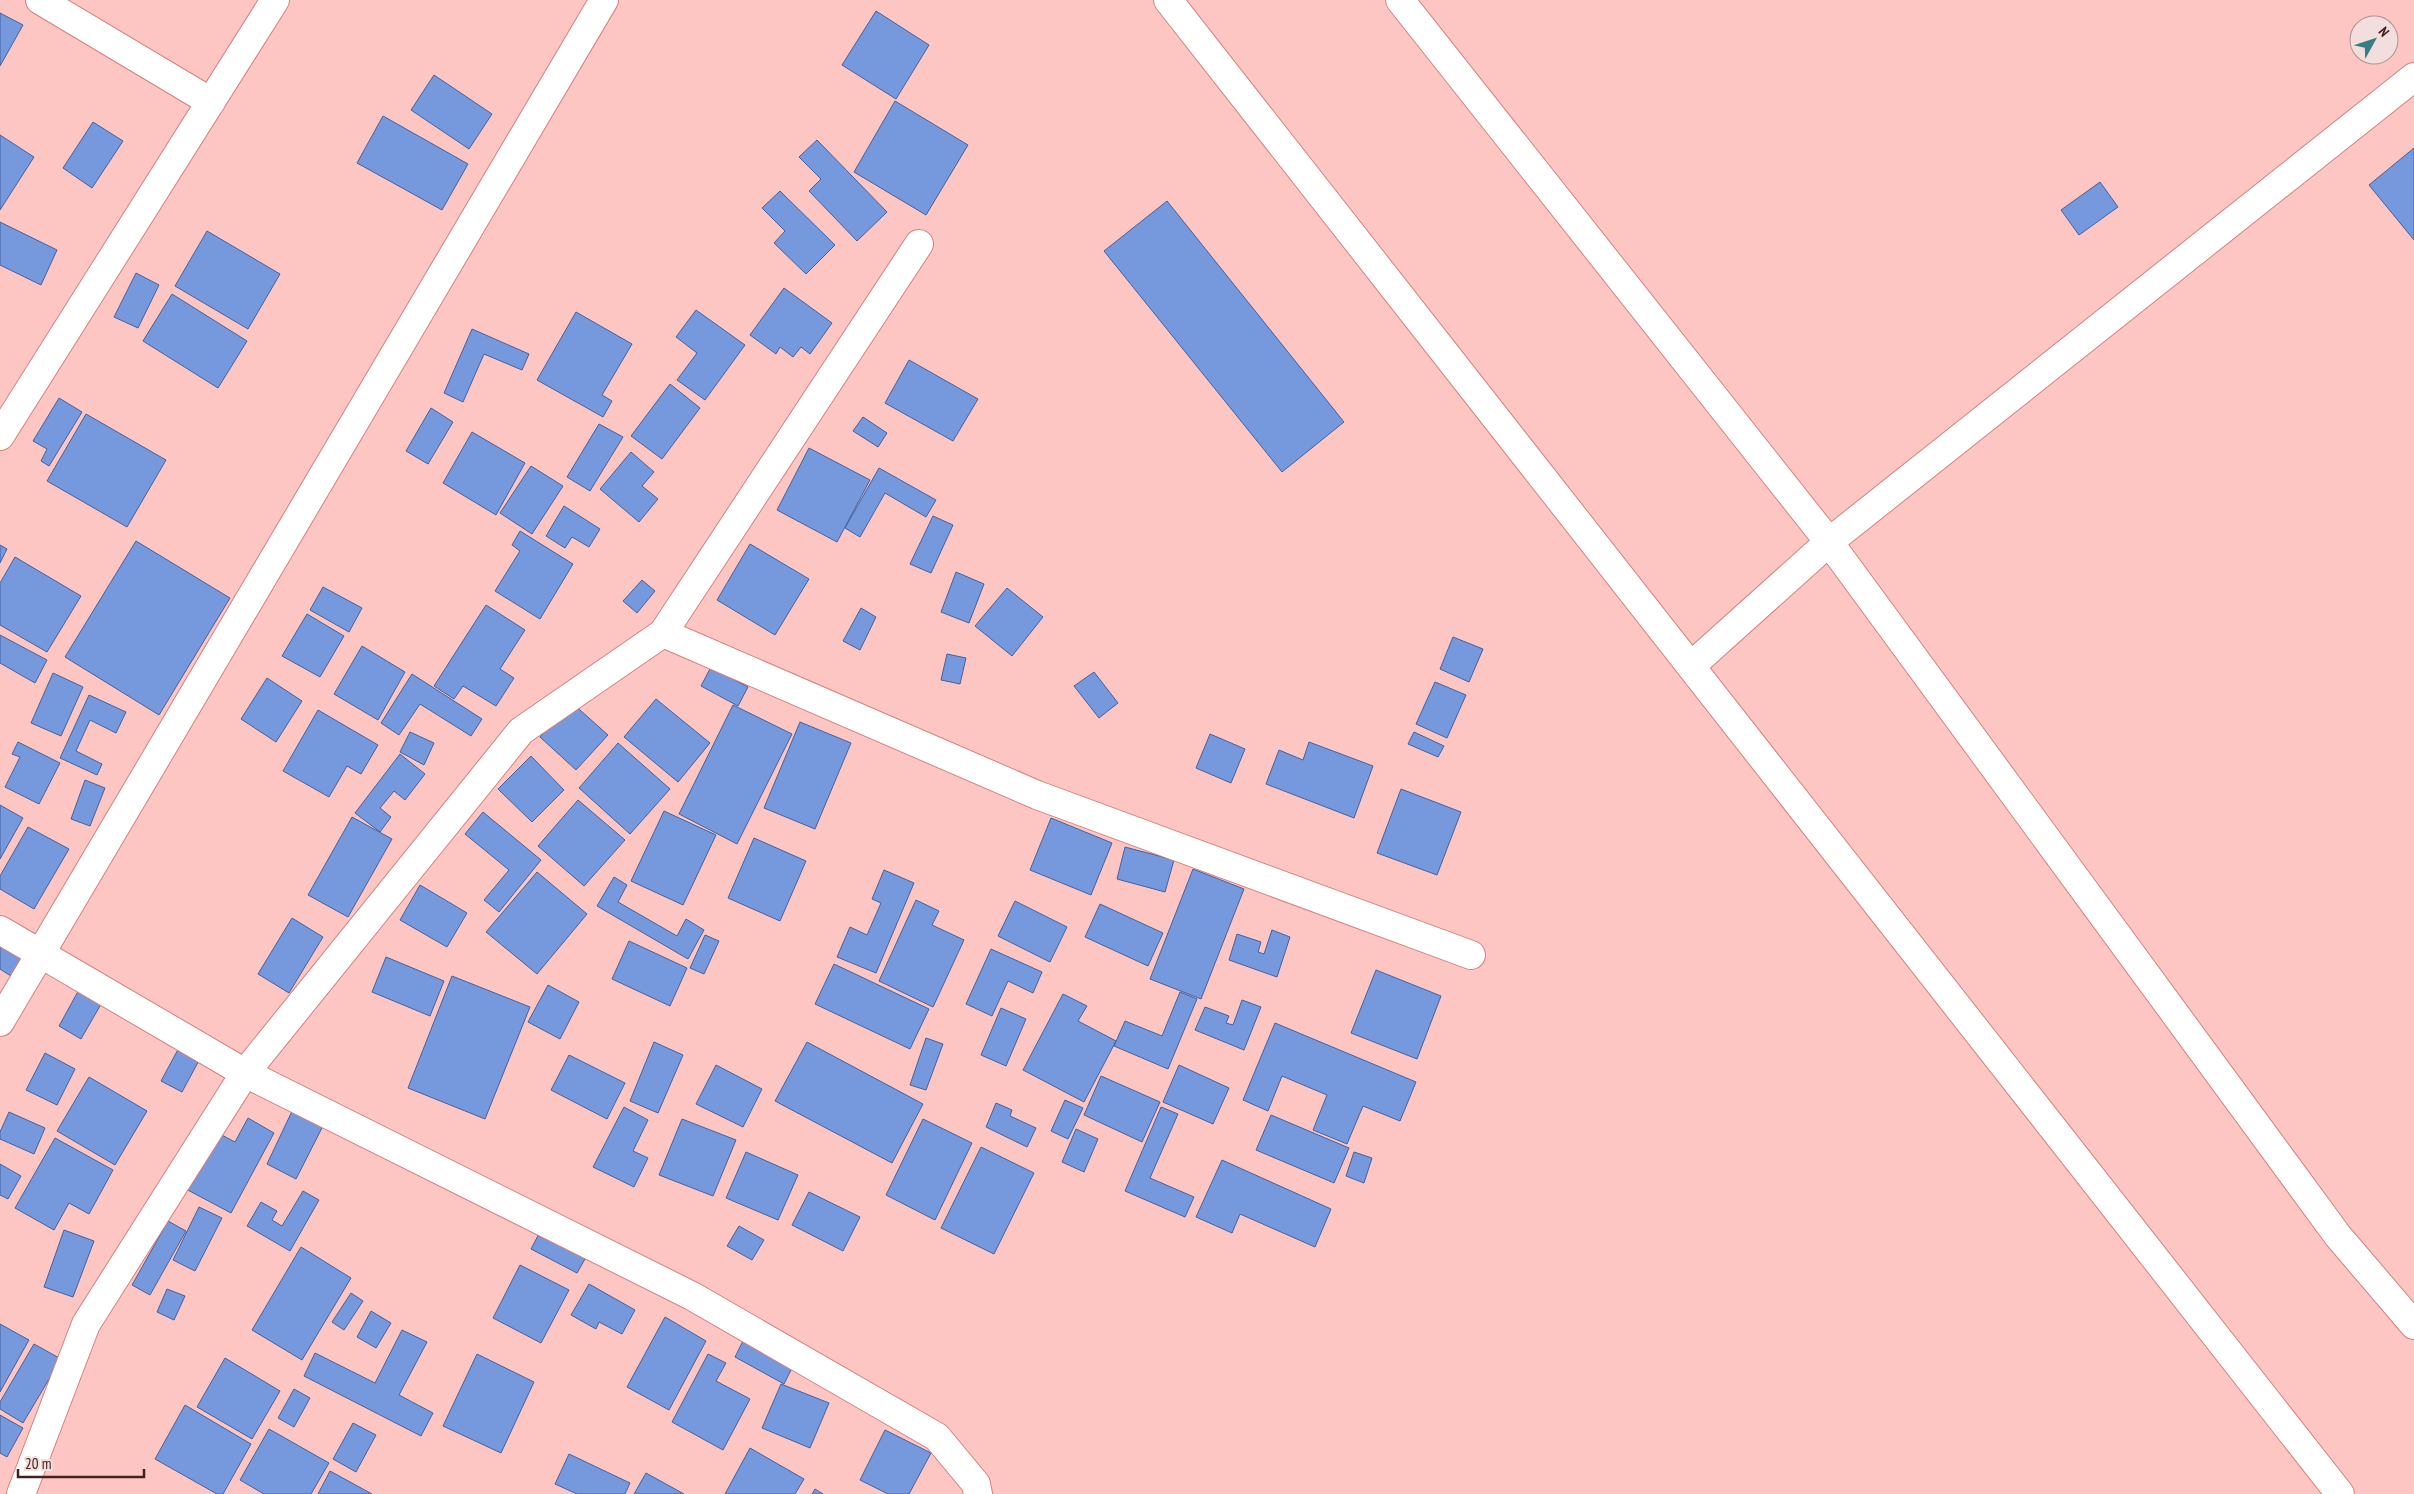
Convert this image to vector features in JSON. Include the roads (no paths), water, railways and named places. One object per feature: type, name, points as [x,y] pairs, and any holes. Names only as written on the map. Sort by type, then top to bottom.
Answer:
[{"type":"street","points":[[40,0],[212,102]]},
{"type":"street","points":[[0,436],[212,102],[274,0]]},
{"type":"street","points":[[0,1022],[604,0]]},
{"type":"street","points":[[1168,0],[2340,1494]]},
{"type":"street","points":[[1400,0],[1828,542],[2338,1236],[2414,1325]]},
{"type":"street","points":[[1691,666],[1828,542],[2414,77]]},
{"type":"street","points":[[21,1494],[86,1324],[245,1073],[521,731],[663,633],[920,244]]},
{"type":"street","points":[[663,633],[1037,795],[1470,955]]},
{"type":"street","points":[[0,930],[245,1073],[692,1296],[920,1427],[937,1437],[976,1484],[978,1494]]}]
